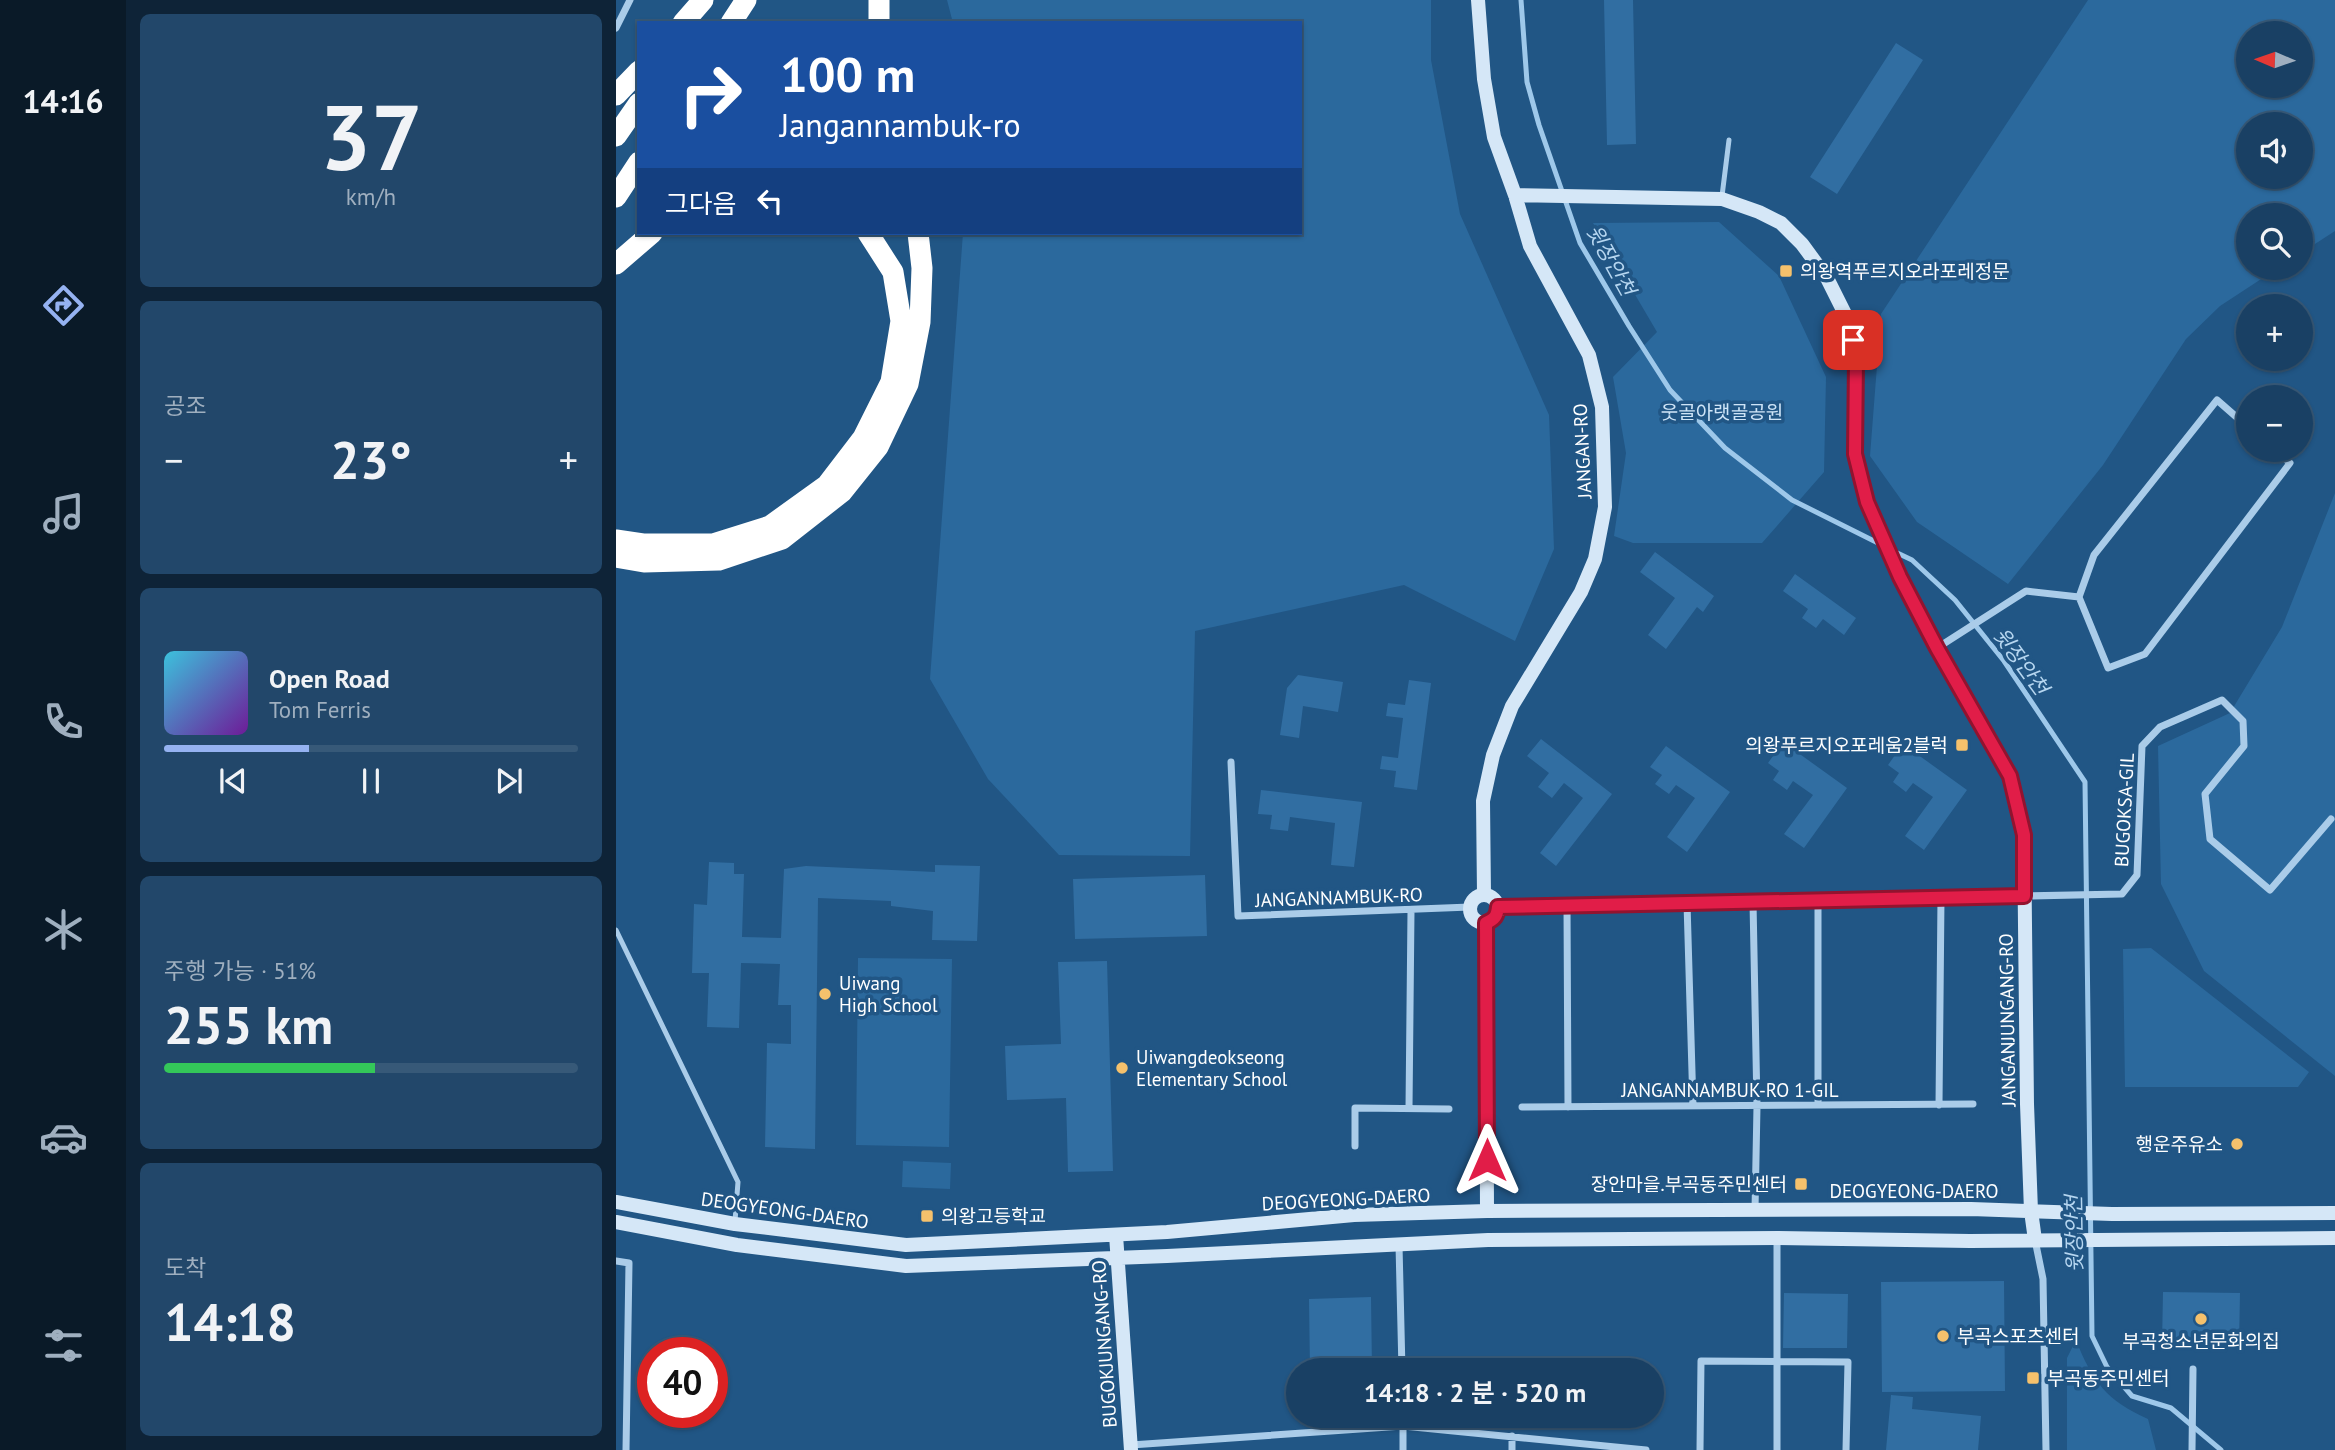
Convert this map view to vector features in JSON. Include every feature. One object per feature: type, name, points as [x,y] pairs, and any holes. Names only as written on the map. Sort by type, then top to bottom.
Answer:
[{"type":"highway","points":[[685,21],[703,0]]},
{"type":"highway","points":[[694,21],[709,0]]},
{"type":"highway","points":[[732,21],[746,0]]},
{"type":"highway","points":[[879,0],[879,21]]},
{"type":"highway","points":[[616,95],[637,73]]},
{"type":"highway","points":[[616,136],[637,106]]},
{"type":"highway","points":[[616,197],[637,165]]},
{"type":"highway","points":[[616,264],[650,235]]},
{"type":"highway","points":[[616,540],[643,544],[713,544],[769,526],[827,485],[863,438],[891,382],[901,321],[893,272],[869,235]]},
{"type":"highway","points":[[616,557],[644,562],[719,560],[782,539],[842,492],[878,447],[908,384],[920,322],[922,268],[918,235]]},
{"type":"street","points":[[616,28],[630,0]]},
{"type":"street","name":"JANGAN-RO","points":[[1478,0],[1484,79],[1494,137],[1516,195],[1530,246],[1589,355],[1602,407],[1605,507],[1594,559],[1581,592],[1512,706],[1493,755],[1483,801],[1485,895]]},
{"type":"street","points":[[1516,195],[1722,199]]},
{"type":"street","name":"JANGANJUNGANG-RO","points":[[1722,199],[1781,223],[1802,244],[1827,278],[1849,322],[1856,359],[1855,454],[1867,502],[1900,577],[1937,648],[2010,776],[2024,835],[2031,1211],[2035,1240]]},
{"type":"street","points":[[2236,417],[2217,400],[2094,555],[2079,597],[2108,668],[2145,654],[2289,462]]},
{"type":"street","points":[[1937,648],[1958,632],[2026,591],[2079,597]]},
{"type":"street","name":"BUGOKSA-GIL","points":[[2024,896],[2122,894],[2137,875],[2143,746],[2160,727],[2222,700],[2244,721],[2244,746],[2204,794],[2210,839],[2270,890],[2330,819]]},
{"type":"street","name":"JANGANNAMBUK-RO","points":[[1231,762],[1238,916],[1470,907]]},
{"type":"street","points":[[1485,895],[1496,901],[1498,907],[1493,920],[1486,923],[1472,916],[1470,907],[1478,896],[1485,895]]},
{"type":"street","points":[[1498,907],[2024,896]]},
{"type":"street","points":[[1939,1104],[1941,898]]},
{"type":"street","points":[[1818,900],[1818,1105]]},
{"type":"street","points":[[1754,902],[1757,1105],[1755,1210]]},
{"type":"street","points":[[1687,903],[1693,1106]]},
{"type":"street","points":[[1567,905],[1568,1107]]},
{"type":"street","points":[[1409,1108],[1411,911]]},
{"type":"street","points":[[1486,923],[1487,1212]]},
{"type":"street","name":"JANGANNAMBUK-RO 1-GIL","points":[[1522,1107],[1973,1104]]},
{"type":"street","points":[[1355,1146],[1355,1108],[1449,1109]]},
{"type":"street","name":"DEOGYEONG-DAERO","points":[[616,1202],[735,1224],[906,1245],[1116,1235],[1354,1215],[1487,1212],[1755,1210],[2335,1213]]},
{"type":"street","name":"DEOGYEONG-DAERO","points":[[616,1222],[737,1245],[906,1266],[1488,1240],[2335,1238]]},
{"type":"street","name":"BUGOKJUNGANG-RO","points":[[1116,1235],[1131,1448]]},
{"type":"street","points":[[1777,1238],[1777,1450]]},
{"type":"street","points":[[2035,1240],[2043,1279],[2046,1450]]},
{"type":"street","points":[[1399,1243],[1402,1358]]},
{"type":"street","points":[[616,1261],[629,1263],[626,1450]]},
{"type":"street","points":[[1700,1450],[1701,1361],[1848,1363],[1846,1450]]},
{"type":"street","points":[[2192,1450],[2193,1368]]},
{"type":"street","points":[[1131,1448],[1378,1428]]},
{"type":"street","points":[[1403,1428],[1403,1450]]},
{"type":"street","points":[[1425,1428],[1646,1450]]},
{"type":"street","points":[[1512,1436],[1512,1450]]},
{"type":"lane","points":[[1722,199],[1729,140]]},
{"type":"lane","points":[[616,930],[738,1182],[735,1224]]},
{"type":"green space","points":[[947,0],[1431,0],[1431,60],[1460,214],[1549,415],[1554,549],[1515,641],[1404,585],[1195,631],[1190,856],[1059,855],[988,779],[930,679],[963,235],[1302,235],[1302,21],[952,21]]},
{"type":"green space","points":[[2088,0],[2335,0],[2335,231],[2313,245],[2313,203],[2236,203],[2236,280],[2260,280],[2220,306],[2186,339],[2103,465],[2008,584],[1917,522],[1870,456],[1881,314]]},
{"type":"green space","name":"웃골아랫골공원","points":[[1719,222],[1779,276],[1826,377],[1824,472],[1762,543],[1633,543],[1614,536],[1626,453],[1613,377],[1657,332],[1593,223]]},
{"type":"green space","points":[[2335,493],[2335,1076],[2204,971],[2161,884],[2158,746],[2230,713],[2282,627]]},
{"type":"green space","points":[[2151,948],[2309,1072],[2298,1087],[2125,1087],[2123,949]]},
{"type":"green space","points":[[858,958],[952,959],[949,1147],[856,1145]]},
{"type":"green space","points":[[903,1161],[951,1163],[950,1189],[902,1187]]},
{"type":"green space","points":[[2076,1340],[2088,1367],[2111,1397],[2148,1419],[2156,1450],[2067,1450],[2067,1358]]},
{"type":"building","points":[[1604,0],[1633,0],[1636,144],[1607,145]]},
{"type":"building","points":[[1896,43],[1923,60],[1837,194],[1810,177]]},
{"type":"building","points":[[1655,552],[1714,596],[1703,612],[1697,607],[1666,649],[1648,635],[1675,598],[1640,572]]},
{"type":"building","points":[[1795,574],[1856,618],[1844,635],[1823,619],[1816,628],[1802,618],[1808,609],[1783,591]]},
{"type":"building","points":[[1298,675],[1343,682],[1338,712],[1303,706],[1299,738],[1280,735],[1287,688]]},
{"type":"building","points":[[1409,680],[1431,683],[1417,790],[1394,787],[1396,771],[1380,769],[1382,756],[1398,758],[1403,718],[1386,716],[1388,703],[1405,705]]},
{"type":"building","points":[[1541,739],[1612,794],[1556,866],[1540,853],[1583,798],[1564,783],[1552,798],[1538,787],[1549,773],[1527,756]]},
{"type":"building","points":[[1783,742],[1847,788],[1804,848],[1784,834],[1813,795],[1793,781],[1787,790],[1773,780],[1779,771],[1768,763]]},
{"type":"building","points":[[1903,744],[1967,790],[1924,850],[1905,836],[1933,797],[1913,783],[1906,792],[1893,782],[1899,773],[1888,765]]},
{"type":"building","points":[[1666,746],[1730,792],[1687,852],[1667,837],[1695,798],[1676,785],[1669,794],[1655,784],[1662,775],[1650,767]]},
{"type":"building","points":[[1261,790],[1362,802],[1354,867],[1331,865],[1335,823],[1290,817],[1288,831],[1270,829],[1272,815],[1258,814]]},
{"type":"building","points":[[709,862],[734,863],[734,874],[744,874],[742,937],[781,938],[784,869],[806,866],[935,872],[935,865],[980,866],[977,941],[932,940],[933,911],[891,906],[891,901],[818,898],[815,1149],[765,1147],[767,1043],[791,1044],[791,1005],[778,1005],[780,964],[741,963],[739,1028],[707,1027],[709,973],[692,973],[694,904],[707,905]]},
{"type":"building","points":[[1205,875],[1207,936],[1075,939],[1073,879]]},
{"type":"building","points":[[1107,961],[1113,1171],[1068,1172],[1066,1098],[1007,1100],[1005,1046],[1061,1044],[1058,962]]},
{"type":"building","name":"부곡스포츠센터","points":[[2004,1281],[2005,1391],[1882,1392],[1881,1282]]},
{"type":"building","name":"부곡청소년문화의집","points":[[2163,1292],[2240,1293],[2239,1346],[2162,1344]]},
{"type":"building","points":[[1784,1293],[1848,1294],[1847,1348],[1783,1348]]},
{"type":"building","points":[[1371,1297],[1372,1358],[1310,1358],[1309,1299]]},
{"type":"building","points":[[1891,1395],[1913,1397],[1912,1409],[1981,1416],[1978,1450],[1886,1450]]},
{"type":"waterway","name":"윗장안천","points":[[1521,0],[1527,82],[1580,243],[1670,390],[1725,448],[1792,500],[1882,545]]},
{"type":"waterway","name":"윗장안천","points":[[1891,550],[1912,560],[1955,600],[2004,661],[2085,782],[2092,1336],[2107,1367],[2132,1396],[2171,1408],[2221,1450]]},
{"type":"place","name":"의왕역푸르지오라포레정문","points":[[1786,271]]},
{"type":"place","name":"의왕푸르지오포레움2블럭","points":[[1962,745]]},
{"type":"place","name":"Uiwang High School","points":[[825,994]]},
{"type":"place","name":"Uiwangdeokseong Elementary School","points":[[1122,1068]]},
{"type":"place","name":"행운주유소","points":[[2237,1144]]},
{"type":"place","name":"장안마을.부곡동주민센터","points":[[1801,1184]]},
{"type":"place","name":"의왕고등학교","points":[[927,1216]]},
{"type":"place","name":"부곡청소년문화의집","points":[[2201,1319]]},
{"type":"place","name":"부곡스포츠센터","points":[[1943,1336]]},
{"type":"place","name":"부곡동주민센터","points":[[2033,1378]]},
{"type":"route","points":[[1487,1160],[1486,923],[1493,920],[1498,907],[2024,896],[2024,835],[2010,776],[1937,648],[1900,577],[1867,502],[1855,454],[1856,359],[1853,340]]}]
